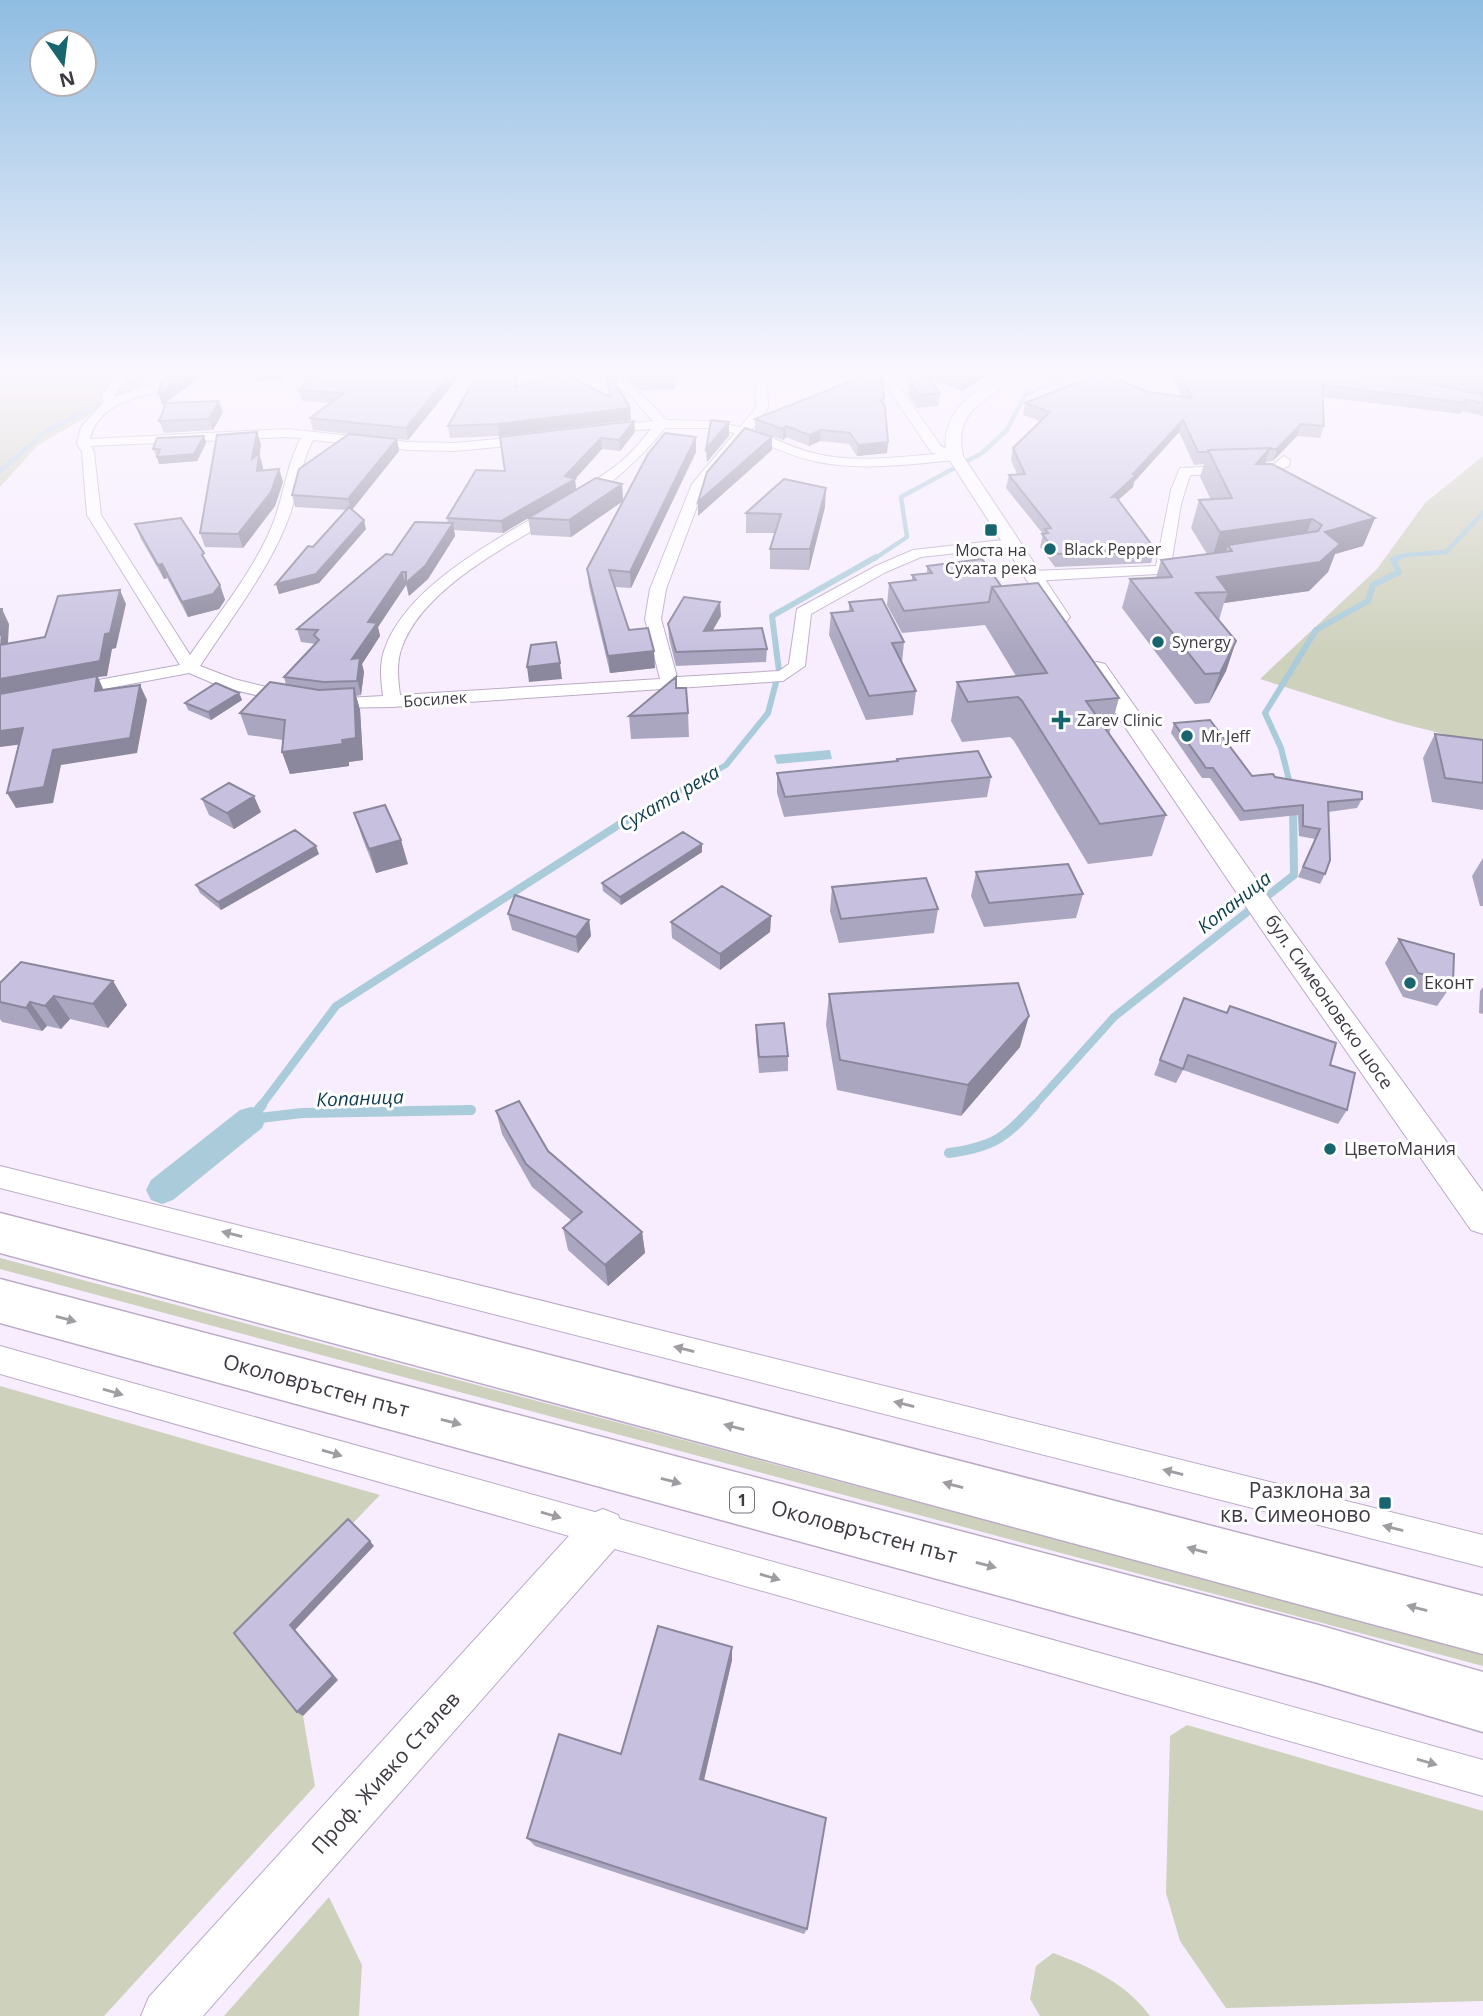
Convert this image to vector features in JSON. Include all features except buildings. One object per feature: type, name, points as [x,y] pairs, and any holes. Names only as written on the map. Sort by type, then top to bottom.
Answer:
[{"type":"highway","points":[[0,1233],[1483,1625]]},
{"type":"highway","name":"Околовръстен път","points":[[0,1301],[1305,1650],[1483,1702]]},
{"type":"street","points":[[89,467],[94,515],[190,668]]},
{"type":"street","points":[[49,694],[190,668],[248,582],[279,526],[295,467]]},
{"type":"street","points":[[392,702],[389,667],[396,641],[419,607],[451,577],[622,467]]},
{"type":"street","points":[[670,684],[653,619],[658,589],[699,484],[712,467]]},
{"type":"street","name":"бул. Симеоновско шосе","points":[[963,467],[1032,576],[1267,916],[1483,1219]]},
{"type":"street","points":[[1163,570],[1177,498],[1177,484],[1185,471],[1278,467]]},
{"type":"street","name":"Босилек","points":[[190,668],[228,683],[308,701],[392,702],[783,676],[797,666],[803,612],[881,569],[918,553],[1012,543]]},
{"type":"street","points":[[1032,576],[1204,568]]},
{"type":"street","points":[[0,1177],[1483,1550]]},
{"type":"street","points":[[0,1360],[1483,1778]]},
{"type":"street","name":"Проф. Живко Сталев","points":[[169,2016],[603,1530]]},
{"type":"green space","points":[[0,467],[18,467],[0,487]]},
{"type":"green space","points":[[1469,467],[1483,467],[1483,744],[1396,722],[1260,679],[1377,569],[1425,503]]},
{"type":"green space","points":[[0,1258],[1483,1653],[1483,1666],[0,1269]]},
{"type":"green space","points":[[0,1386],[380,1495],[275,1604],[303,1716],[315,1786],[104,2016],[0,2016]]},
{"type":"green space","points":[[1187,1725],[1483,1811],[1483,2001],[1226,2008],[1180,1941],[1166,1893],[1170,1736]]},
{"type":"green space","points":[[329,1897],[362,1965],[359,2016],[224,2016]]},
{"type":"green space","points":[[1053,1953],[1119,1985],[1150,2016],[1040,2016],[1030,1999],[1036,1966]]},
{"type":"water","points":[[830,750],[832,759],[777,764],[774,755]]},
{"type":"waterway","points":[[0,471],[5,467]]},
{"type":"waterway","name":"Сухата река","points":[[874,559],[907,537],[901,497],[956,467]]},
{"type":"waterway","name":"Копаница","points":[[1397,558],[1446,552],[1483,513]]},
{"type":"waterway","name":"Сухата река","points":[[667,798],[726,765],[768,713],[779,671],[772,616],[876,557]]},
{"type":"waterway","name":"Копаница","points":[[1291,788],[1281,748],[1265,713],[1316,630],[1368,601],[1373,585],[1399,572],[1393,560],[1397,558]]},
{"type":"waterway","name":"Сухата река","points":[[261,1106],[336,1006],[617,826],[670,796]]},
{"type":"waterway","name":"Копаница","points":[[1034,1106],[1114,1017],[1294,875],[1293,804]]},
{"type":"waterway","name":"Копаница","points":[[262,1105],[251,1119],[302,1113],[471,1110]]},
{"type":"waterway","name":"Копаница","points":[[949,1153],[964,1151],[998,1139],[1035,1105]]},
{"type":"waterway","name":"Сухата река","points":[[162,1190],[251,1119]]},
{"type":"place","name":"Моста на Сухата река","points":[[991,530]]},
{"type":"place","name":"Black Pepper","points":[[1050,549]]},
{"type":"place","name":"Synergy","points":[[1158,642]]},
{"type":"place","name":"Zarev Clinic","points":[[1061,720]]},
{"type":"place","name":"Mr Jeff","points":[[1187,736]]},
{"type":"place","name":"Еконт","points":[[1410,983]]},
{"type":"place","name":"ЦветоМания","points":[[1330,1149]]},
{"type":"place","name":"Разклона за кв. Симеоново","points":[[1385,1503]]}]
